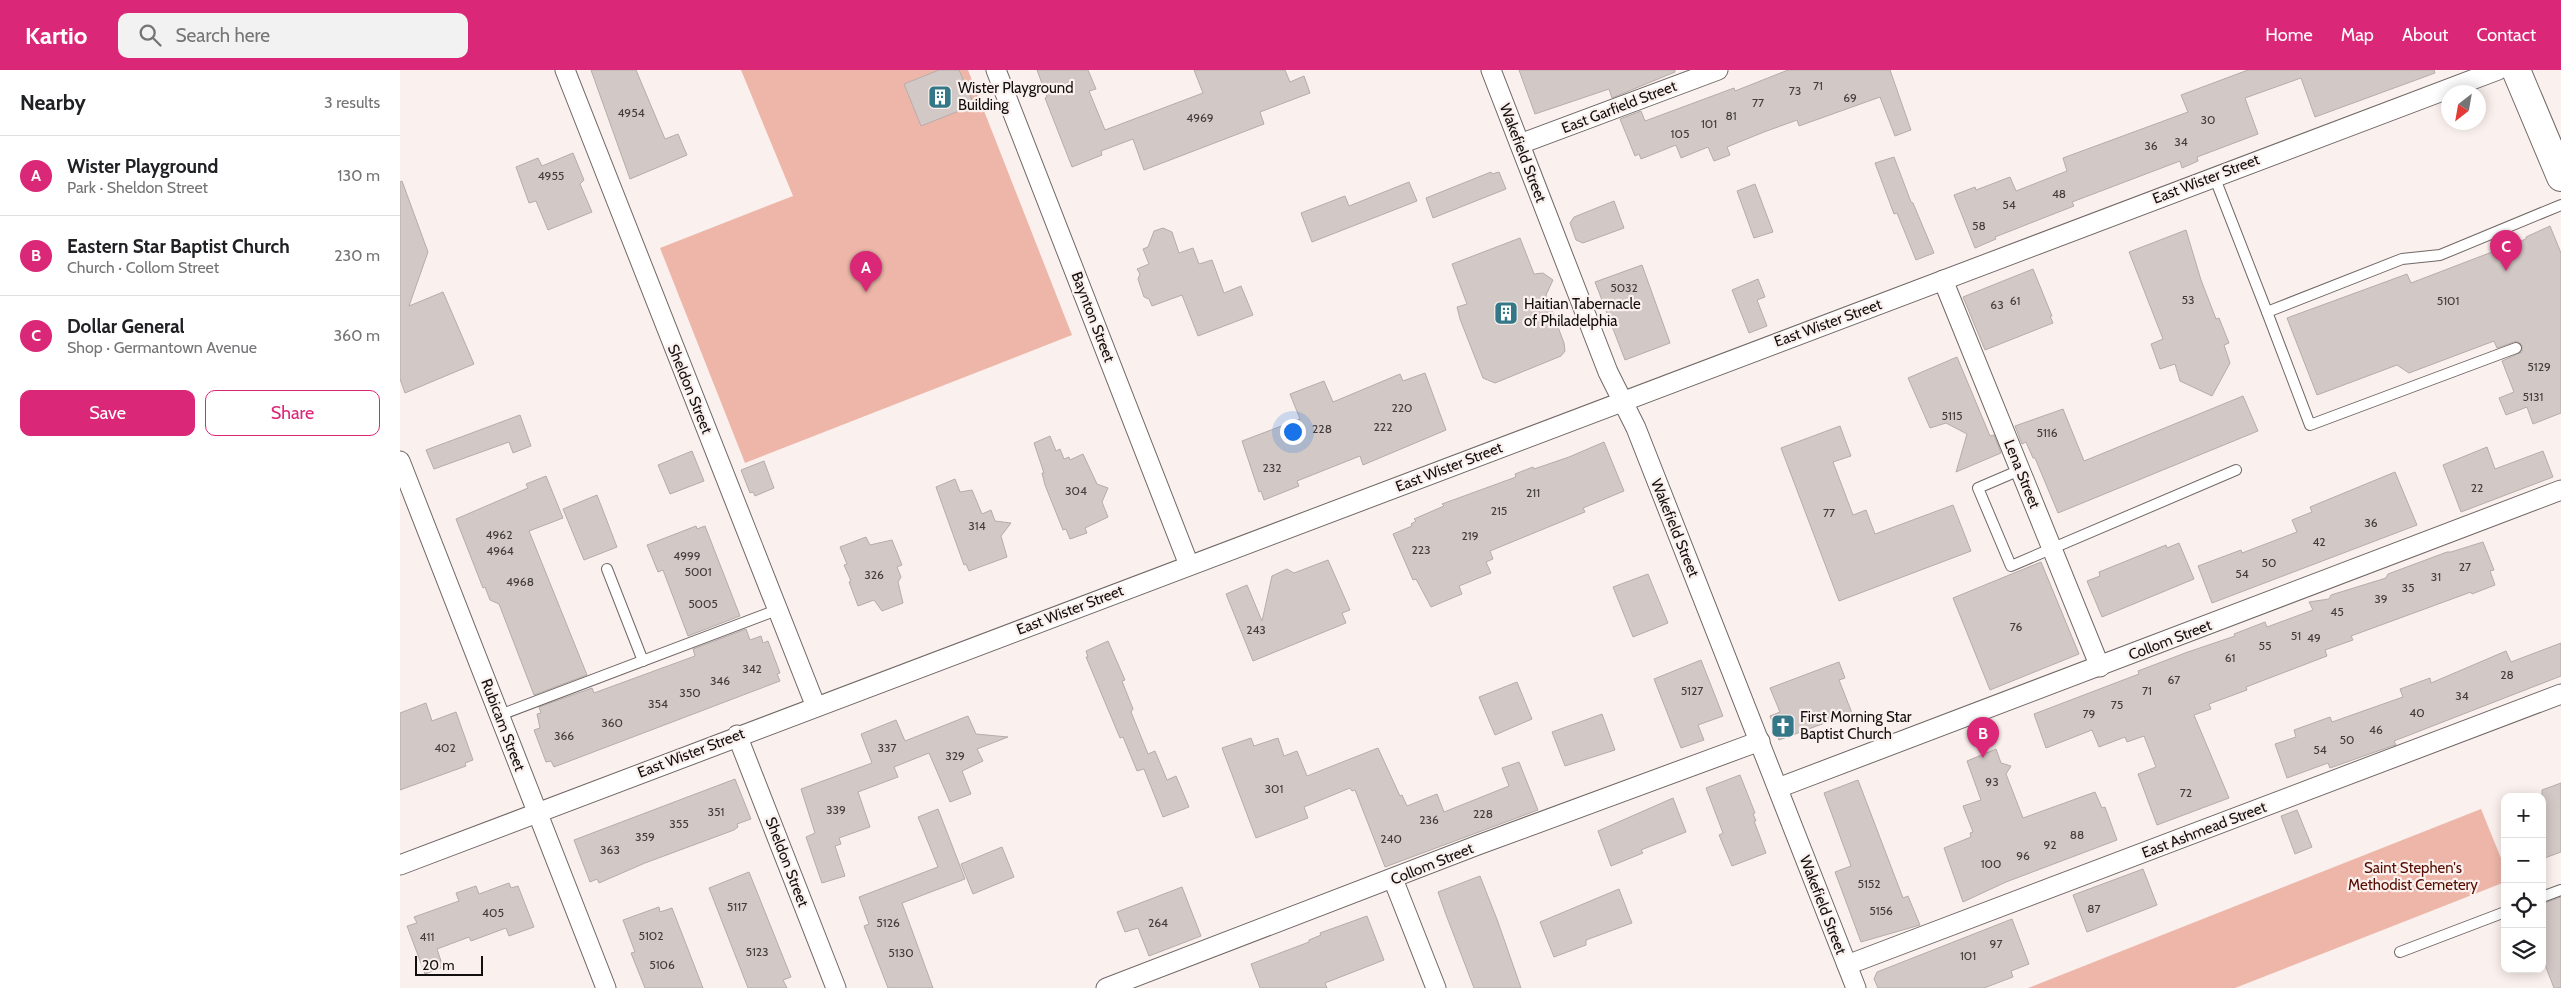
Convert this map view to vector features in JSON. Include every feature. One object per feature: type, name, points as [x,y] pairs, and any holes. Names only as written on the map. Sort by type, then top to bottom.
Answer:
[{"type":"main road","points":[[2516,70],[2561,177]]},
{"type":"street","name":"Sheldon Street","points":[[565,70],[816,707]]},
{"type":"street","name":"Baynton Street","points":[[996,70],[1189,565]]},
{"type":"street","name":"Wakefield Street","points":[[1491,70],[1608,372],[1636,428],[1856,988]]},
{"type":"street","name":"East Garfield Street","points":[[1520,144],[1718,70]]},
{"type":"street","name":"East Wister Street","points":[[400,865],[737,735],[816,707],[1622,400],[2498,70]]},
{"type":"street","name":"Lena Street","points":[[1942,280],[2100,667]]},
{"type":"street","name":"Rubicam Street","points":[[400,461],[606,988]]},
{"type":"street","name":"Collom Street","points":[[1778,788],[2561,490]]},
{"type":"street","name":"East Ashmead Street","points":[[1847,966],[2561,694]]},
{"type":"street","name":"Sheldon Street","points":[[737,735],[836,988]]},
{"type":"street","name":"Collom Street","points":[[1106,988],[1487,842],[1760,741]]},
{"type":"street","points":[[1393,879],[1436,988]]},
{"type":"lane","points":[[2214,176],[2310,425],[2516,348]]},
{"type":"lane","points":[[2266,312],[2402,259],[2440,255],[2561,204]]},
{"type":"lane","points":[[2020,470],[1978,488],[2011,566],[2236,470]]},
{"type":"lane","points":[[607,569],[643,661]]},
{"type":"lane","points":[[500,716],[777,610]]},
{"type":"lane","points":[[2546,896],[2561,890]]},
{"type":"lane","points":[[2400,952],[2501,914]]},
{"type":"green space","points":[[741,70],[968,70],[1072,335],[745,463],[660,248],[793,196]]},
{"type":"green space","name":"Saint Stephen's Methodist Cemetery","points":[[2481,809],[2501,858],[2501,884],[2235,988],[2028,988]]},
{"type":"building","points":[[591,70],[636,70],[665,139],[678,134],[687,155],[630,179]]},
{"type":"building","name":"Wister Playground Building","points":[[939,70],[959,70],[974,105],[921,126],[904,84]]},
{"type":"building","points":[[1037,70],[1088,70],[1096,89],[1089,91],[1105,130],[1203,93],[1194,70],[1285,70],[1290,82],[1304,76],[1310,93],[1260,112],[1264,124],[1144,170],[1133,139],[1101,151],[1102,155],[1072,167],[1045,98],[1047,97]]},
{"type":"building","points":[[1519,70],[1675,70],[1675,72],[1612,98],[1609,89],[1535,114]]},
{"type":"building","points":[[1788,70],[1890,70],[1911,130],[1895,136],[1880,97],[1799,126],[1797,120],[1764,132],[1727,147],[1730,155],[1714,161],[1708,147],[1681,158],[1676,145],[1641,159],[1639,154],[1635,156],[1620,119],[1641,111],[1645,121],[1734,88],[1735,91]]},
{"type":"building","points":[[2248,70],[2434,70],[2435,73],[2315,117],[2301,78],[2245,98],[2258,134],[2197,157],[2198,161],[2182,168],[2180,161],[2072,202],[2074,206],[1995,237],[1996,239],[1975,248],[1954,195],[1975,187],[1976,190],[2010,177],[2016,191],[2067,171],[2063,158],[2188,112],[2181,95]]},
{"type":"building","points":[[573,153],[584,180],[580,184],[592,212],[548,230],[536,201],[529,203],[516,167],[538,158],[542,166]]},
{"type":"building","points":[[1894,157],[1911,202],[1934,253],[1916,260],[1897,213],[1894,214],[1875,163]]},
{"type":"building","points":[[1491,172],[1492,174],[1499,172],[1506,189],[1433,218],[1426,198]]},
{"type":"building","points":[[402,181],[428,252],[409,306],[443,292],[474,364],[405,393],[400,379],[400,182]]},
{"type":"building","points":[[1409,182],[1417,201],[1312,242],[1301,213],[1345,196],[1349,206]]},
{"type":"building","points":[[1755,184],[1773,232],[1754,238],[1737,191]]},
{"type":"building","points":[[1614,201],[1624,228],[1583,243],[1576,240],[1570,223],[1574,217]]},
{"type":"building","points":[[2550,226],[2561,253],[2561,413],[2533,424],[2527,407],[2506,415],[2499,398],[2514,392],[2502,361],[2522,352],[2522,345],[2517,341],[2497,348],[2494,341],[2409,373],[2397,365],[2317,395],[2287,318],[2407,274],[2411,283],[2526,239],[2526,237]]},
{"type":"building","points":[[1163,228],[1172,232],[1179,253],[1193,248],[1199,264],[1212,260],[1224,293],[1241,286],[1253,315],[1198,336],[1182,295],[1152,306],[1149,299],[1144,297],[1138,279],[1140,274],[1137,269],[1149,264],[1143,249],[1148,247],[1154,231]]},
{"type":"building","points":[[2186,230],[2201,280],[2216,319],[2219,318],[2229,343],[2224,345],[2230,363],[2212,396],[2180,381],[2175,364],[2160,369],[2151,344],[2163,339],[2129,252]]},
{"type":"building","name":"Haitian Tabernacle of Philadelphia","points":[[1520,238],[1534,274],[1543,273],[1553,280],[1546,295],[1564,343],[1565,351],[1561,356],[1495,383],[1483,378],[1460,319],[1457,307],[1467,304],[1452,264]]},
{"type":"building","points":[[1642,265],[1670,343],[1625,360],[1595,282]]},
{"type":"building","points":[[2033,269],[2053,323],[1985,350],[1963,297]]},
{"type":"building","points":[[1758,279],[1765,297],[1757,300],[1767,326],[1749,333],[1732,290]]},
{"type":"building","points":[[1957,357],[1990,436],[1994,435],[2001,453],[1956,472],[1967,434],[1946,423],[1930,428],[1908,378]]},
{"type":"building","points":[[1425,373],[1446,430],[1363,465],[1360,456],[1297,481],[1299,486],[1264,500],[1261,491],[1259,492],[1242,441],[1300,419],[1290,394],[1324,381],[1333,402],[1400,374],[1403,381]]},
{"type":"building","points":[[2243,396],[2258,431],[2058,513],[2035,458],[2033,458],[2026,442],[2022,444],[2015,426],[2063,409],[2084,461]]},
{"type":"building","points":[[520,415],[531,446],[513,453],[509,442],[434,469],[426,450]]},
{"type":"building","points":[[1840,426],[1851,456],[1833,462],[1853,515],[1866,510],[1875,534],[1953,505],[1971,551],[1839,601],[1781,448]]},
{"type":"building","points":[[1050,436],[1056,451],[1060,449],[1064,459],[1069,457],[1070,460],[1083,454],[1097,484],[1108,488],[1102,502],[1108,517],[1085,528],[1087,533],[1070,539],[1066,529],[1063,530],[1045,485],[1042,473],[1044,473],[1034,443]]},
{"type":"building","points":[[1604,442],[1624,491],[1583,508],[1585,512],[1490,551],[1493,559],[1486,562],[1491,573],[1459,586],[1462,594],[1431,607],[1416,579],[1413,580],[1393,534],[1412,526],[1411,524],[1416,521],[1414,519],[1444,506],[1442,504],[1516,477],[1515,474],[1533,467],[1534,469],[1569,457]]},
{"type":"building","points":[[2487,447],[2495,469],[2543,451],[2553,477],[2461,512],[2443,465]]},
{"type":"building","points":[[692,451],[704,481],[670,494],[658,465]]},
{"type":"building","points":[[764,461],[774,488],[755,496],[753,492],[750,493],[741,470]]},
{"type":"building","points":[[2395,472],[2417,525],[2212,603],[2198,566],[2241,550],[2242,553],[2297,532],[2292,520],[2312,512],[2310,507]]},
{"type":"building","points":[[546,476],[563,518],[529,531],[587,675],[534,695],[499,604],[490,600],[485,587],[483,588],[456,519],[528,488],[526,484]]},
{"type":"building","points":[[955,479],[960,492],[972,490],[982,514],[991,510],[995,521],[1011,523],[1001,536],[1007,557],[969,571],[966,564],[964,565],[936,487]]},
{"type":"building","points":[[597,495],[617,547],[584,560],[563,509]]},
{"type":"building","points":[[696,526],[697,529],[705,526],[740,616],[688,636],[663,570],[658,572],[647,545]]},
{"type":"building","points":[[866,537],[870,545],[892,540],[902,565],[897,567],[901,577],[898,582],[903,603],[882,611],[874,600],[858,606],[844,565],[847,564],[840,547]]},
{"type":"building","points":[[2483,542],[2494,570],[2490,571],[2495,585],[2351,636],[2353,640],[2325,650],[2327,656],[2246,687],[2247,690],[2209,704],[2211,709],[2194,715],[2229,798],[2157,825],[2138,774],[2156,767],[2144,736],[2127,742],[2125,737],[2099,747],[2092,730],[2046,748],[2034,714],[2139,674],[2138,671],[2235,636],[2234,634],[2265,622],[2267,627],[2313,610],[2309,602],[2329,599],[2331,595],[2386,578],[2388,574],[2447,552]]},
{"type":"building","points":[[2179,543],[2194,579],[2102,617],[2087,581],[2100,576],[2099,572],[2166,545],[2167,548]]},
{"type":"building","points":[[1328,560],[1350,610],[1342,613],[1346,623],[1253,661],[1226,594],[1247,585],[1262,621],[1272,576],[1287,569],[1294,573]]},
{"type":"building","points":[[2041,562],[2079,654],[1990,690],[1953,598]]},
{"type":"building","points":[[1648,574],[1668,623],[1633,637],[1613,587]]},
{"type":"building","points":[[746,629],[750,640],[761,636],[763,643],[768,641],[780,673],[777,674],[780,681],[554,767],[551,761],[546,762],[534,730],[540,728],[537,714],[541,713],[539,707],[592,688],[594,693],[695,656],[693,649]]},
{"type":"building","points":[[1108,641],[1125,680],[1122,681],[1133,709],[1131,712],[1148,754],[1155,751],[1167,780],[1176,776],[1189,807],[1163,817],[1144,769],[1137,771],[1123,737],[1120,738],[1086,657],[1088,657],[1086,651]]},
{"type":"building","points":[[2561,643],[2561,676],[2394,741],[2396,745],[2330,768],[2328,763],[2287,778],[2275,744],[2296,737],[2294,730],[2330,717],[2332,722],[2403,697],[2400,689],[2430,678],[2431,683],[2506,651],[2511,662]]},
{"type":"building","points":[[1701,660],[1723,716],[1698,725],[1704,740],[1681,748],[1654,679]]},
{"type":"building","points":[[1839,662],[1845,678],[1839,680],[1852,713],[1779,740],[1770,716],[1780,712],[1770,688]]},
{"type":"building","points":[[1517,682],[1532,719],[1495,735],[1479,697]]},
{"type":"building","points":[[426,703],[432,721],[456,712],[473,760],[465,763],[466,766],[400,790],[400,713]]},
{"type":"building","points":[[1602,714],[1615,750],[1565,766],[1552,732]]},
{"type":"building","points":[[968,716],[976,734],[1008,737],[977,749],[983,761],[962,771],[971,794],[950,802],[929,753],[894,767],[898,777],[858,792],[870,827],[839,838],[841,844],[835,846],[845,876],[822,883],[806,837],[815,833],[801,789],[872,763],[861,734],[896,720],[905,741]]},
{"type":"building","points":[[1251,738],[1254,746],[1278,738],[1284,756],[1297,751],[1307,776],[1378,748],[1400,796],[1402,795],[1407,806],[1437,794],[1444,812],[1509,786],[1502,768],[1519,762],[1538,810],[1385,867],[1355,790],[1352,791],[1350,788],[1304,807],[1308,818],[1256,838],[1222,748]]},
{"type":"building","points":[[1996,749],[2001,763],[2011,766],[2006,774],[2023,818],[2095,792],[2102,808],[2105,807],[2117,840],[2006,882],[1963,902],[1944,848],[1971,837],[1970,833],[1973,832],[1963,806],[1981,800],[1967,761]]},
{"type":"building","points":[[1740,775],[1755,813],[1753,814],[1756,821],[1754,821],[1766,853],[1732,866],[1719,835],[1723,833],[1706,788]]},
{"type":"building","points":[[735,779],[751,819],[737,824],[738,827],[734,830],[645,863],[599,883],[597,879],[590,882],[574,840]]},
{"type":"building","points":[[1858,780],[1903,898],[1908,896],[1920,925],[1861,942],[1835,872],[1851,866],[1824,793]]},
{"type":"building","points":[[2561,783],[2561,852],[2546,858],[2546,793],[2542,793],[2542,790]]},
{"type":"building","points":[[1673,798],[1686,832],[1641,850],[1643,853],[1611,866],[1598,831]]},
{"type":"building","points":[[938,809],[965,879],[902,903],[933,988],[888,988],[864,926],[869,924],[859,897],[938,867],[918,817]]},
{"type":"building","points":[[2297,810],[2312,847],[2295,854],[2281,816]]},
{"type":"building","points":[[1002,847],[1014,877],[973,894],[961,864]]},
{"type":"building","points":[[2143,869],[2157,905],[2087,932],[2073,895]]},
{"type":"building","points":[[749,872],[791,977],[783,980],[787,988],[748,988],[709,888]]},
{"type":"building","points":[[1480,876],[1521,988],[1474,988],[1445,912],[1438,892]]},
{"type":"building","points":[[509,883],[511,888],[518,886],[534,927],[509,936],[506,928],[471,941],[469,937],[437,949],[443,967],[425,974],[407,926],[417,923],[414,917],[459,901],[456,893],[476,886],[479,894]]},
{"type":"building","points":[[1182,887],[1201,936],[1149,956],[1138,928],[1125,932],[1117,912]]},
{"type":"building","points":[[1619,889],[1632,923],[1586,940],[1586,945],[1554,957],[1540,922]]},
{"type":"building","points":[[2561,897],[2561,988],[2554,988],[2546,967],[2546,903]]},
{"type":"building","points":[[659,907],[660,912],[672,908],[703,988],[645,988],[631,953],[635,952],[623,920]]},
{"type":"building","points":[[1367,916],[1384,960],[1325,983],[1327,988],[1260,988],[1251,964],[1309,942],[1309,940],[1321,935],[1320,933]]},
{"type":"building","points":[[2012,919],[2029,964],[2011,971],[2013,977],[1984,988],[1878,988],[1874,979],[1877,972]]},
{"type":"place","name":"Wister Playground Building","points":[[940,97]]},
{"type":"place","name":"Dollar General","points":[[2506,271]]},
{"type":"place","name":"Wister Playground","points":[[866,292]]},
{"type":"place","name":"Haitian Tabernacle of Philadelphia","points":[[1506,313]]},
{"type":"place","name":"First Morning Star Baptist Church","points":[[1783,726]]},
{"type":"place","name":"Eastern Star Baptist Church","points":[[1983,758]]}]
